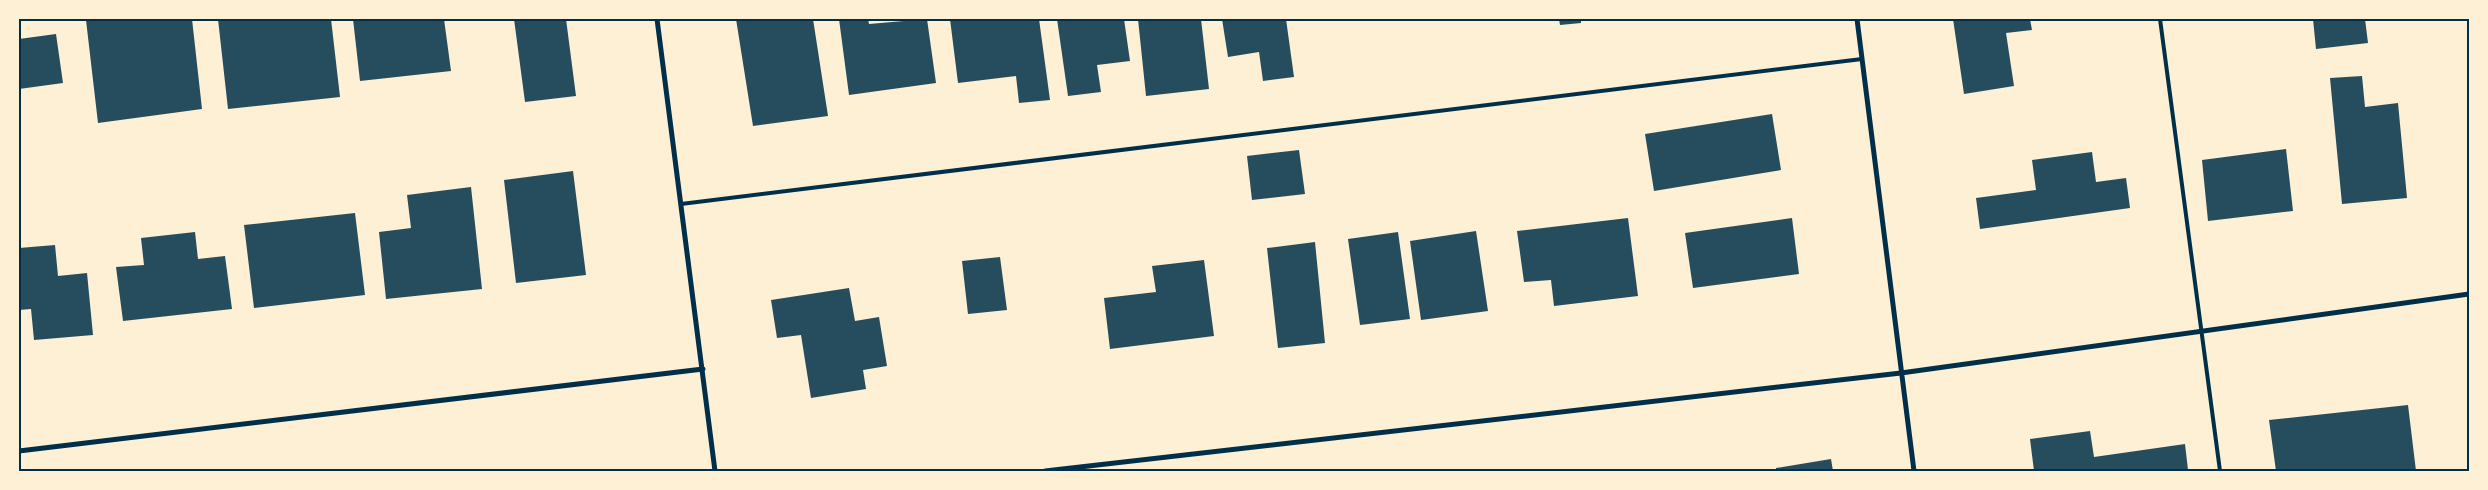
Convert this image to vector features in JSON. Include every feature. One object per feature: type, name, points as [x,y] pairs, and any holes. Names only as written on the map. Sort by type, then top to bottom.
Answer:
[{"type":"street","points":[[657,19],[715,471]]},
{"type":"street","points":[[1857,19],[1914,471]]},
{"type":"street","points":[[1045,471],[1902,373],[2469,294]]},
{"type":"street","points":[[19,451],[703,368]]},
{"type":"lane","points":[[2160,19],[2220,471]]},
{"type":"lane","points":[[681,204],[1862,59]]},
{"type":"building","points":[[192,19],[202,109],[98,123],[86,20]]},
{"type":"building","points":[[218,19],[331,19],[340,97],[228,109]]},
{"type":"building","points":[[353,19],[444,19],[451,71],[360,81]]},
{"type":"building","points":[[514,19],[566,19],[576,96],[525,102]]},
{"type":"building","points":[[736,19],[813,19],[828,116],[753,126]]},
{"type":"building","points":[[839,19],[868,19],[869,24],[927,19],[936,83],[849,95]]},
{"type":"building","points":[[950,19],[1039,19],[1050,100],[1019,103],[1016,76],[958,83]]},
{"type":"building","points":[[1057,19],[1124,19],[1130,61],[1097,65],[1101,92],[1068,96]]},
{"type":"building","points":[[1138,19],[1201,19],[1209,89],[1146,96]]},
{"type":"building","points":[[1222,19],[1286,19],[1294,77],[1263,81],[1259,52],[1228,57]]},
{"type":"building","points":[[1559,19],[1581,19],[1581,23],[1560,25]]},
{"type":"building","points":[[1953,19],[2030,19],[2032,30],[2006,33],[2014,86],[1964,94]]},
{"type":"building","points":[[2313,19],[2365,19],[2368,43],[2316,49]]},
{"type":"building","points":[[56,34],[63,83],[19,89],[19,39]]},
{"type":"building","points":[[2362,76],[2365,107],[2398,103],[2407,198],[2342,204],[2330,78]]},
{"type":"building","points":[[1772,114],[1781,170],[1654,191],[1645,134]]},
{"type":"building","points":[[2286,149],[2293,211],[2208,221],[2202,160]]},
{"type":"building","points":[[1299,150],[1305,194],[1252,200],[1247,156]]},
{"type":"building","points":[[2092,152],[2096,182],[2126,178],[2130,208],[1980,229],[1976,198],[2036,190],[2032,160]]},
{"type":"building","points":[[573,171],[586,275],[516,283],[504,180]]},
{"type":"building","points":[[471,187],[482,289],[386,299],[379,232],[411,228],[407,195]]},
{"type":"building","points":[[355,213],[365,295],[254,308],[244,225]]},
{"type":"building","points":[[1628,218],[1638,296],[1554,306],[1551,280],[1524,282],[1517,231]]},
{"type":"building","points":[[1792,218],[1799,274],[1693,288],[1685,233]]},
{"type":"building","points":[[1476,231],[1488,311],[1421,320],[1410,241]]},
{"type":"building","points":[[195,232],[198,259],[225,256],[232,309],[123,321],[116,267],[144,265],[141,238]]},
{"type":"building","points":[[1398,232],[1410,319],[1360,325],[1348,239]]},
{"type":"building","points":[[1315,242],[1325,343],[1278,348],[1267,248]]},
{"type":"building","points":[[55,245],[58,276],[87,273],[93,335],[34,340],[31,309],[19,310],[19,248]]},
{"type":"building","points":[[1000,257],[1007,310],[968,314],[962,261]]},
{"type":"building","points":[[1204,260],[1214,336],[1110,349],[1104,298],[1156,292],[1152,266]]},
{"type":"building","points":[[849,288],[855,321],[879,317],[887,366],[863,370],[866,389],[811,398],[801,335],[777,338],[771,300]]},
{"type":"building","points":[[2408,405],[2416,471],[2276,471],[2269,420]]},
{"type":"building","points":[[2090,431],[2094,457],[2185,444],[2188,470],[2034,471],[2030,439]]},
{"type":"building","points":[[1831,459],[1833,471],[1776,471],[1776,468]]}]
